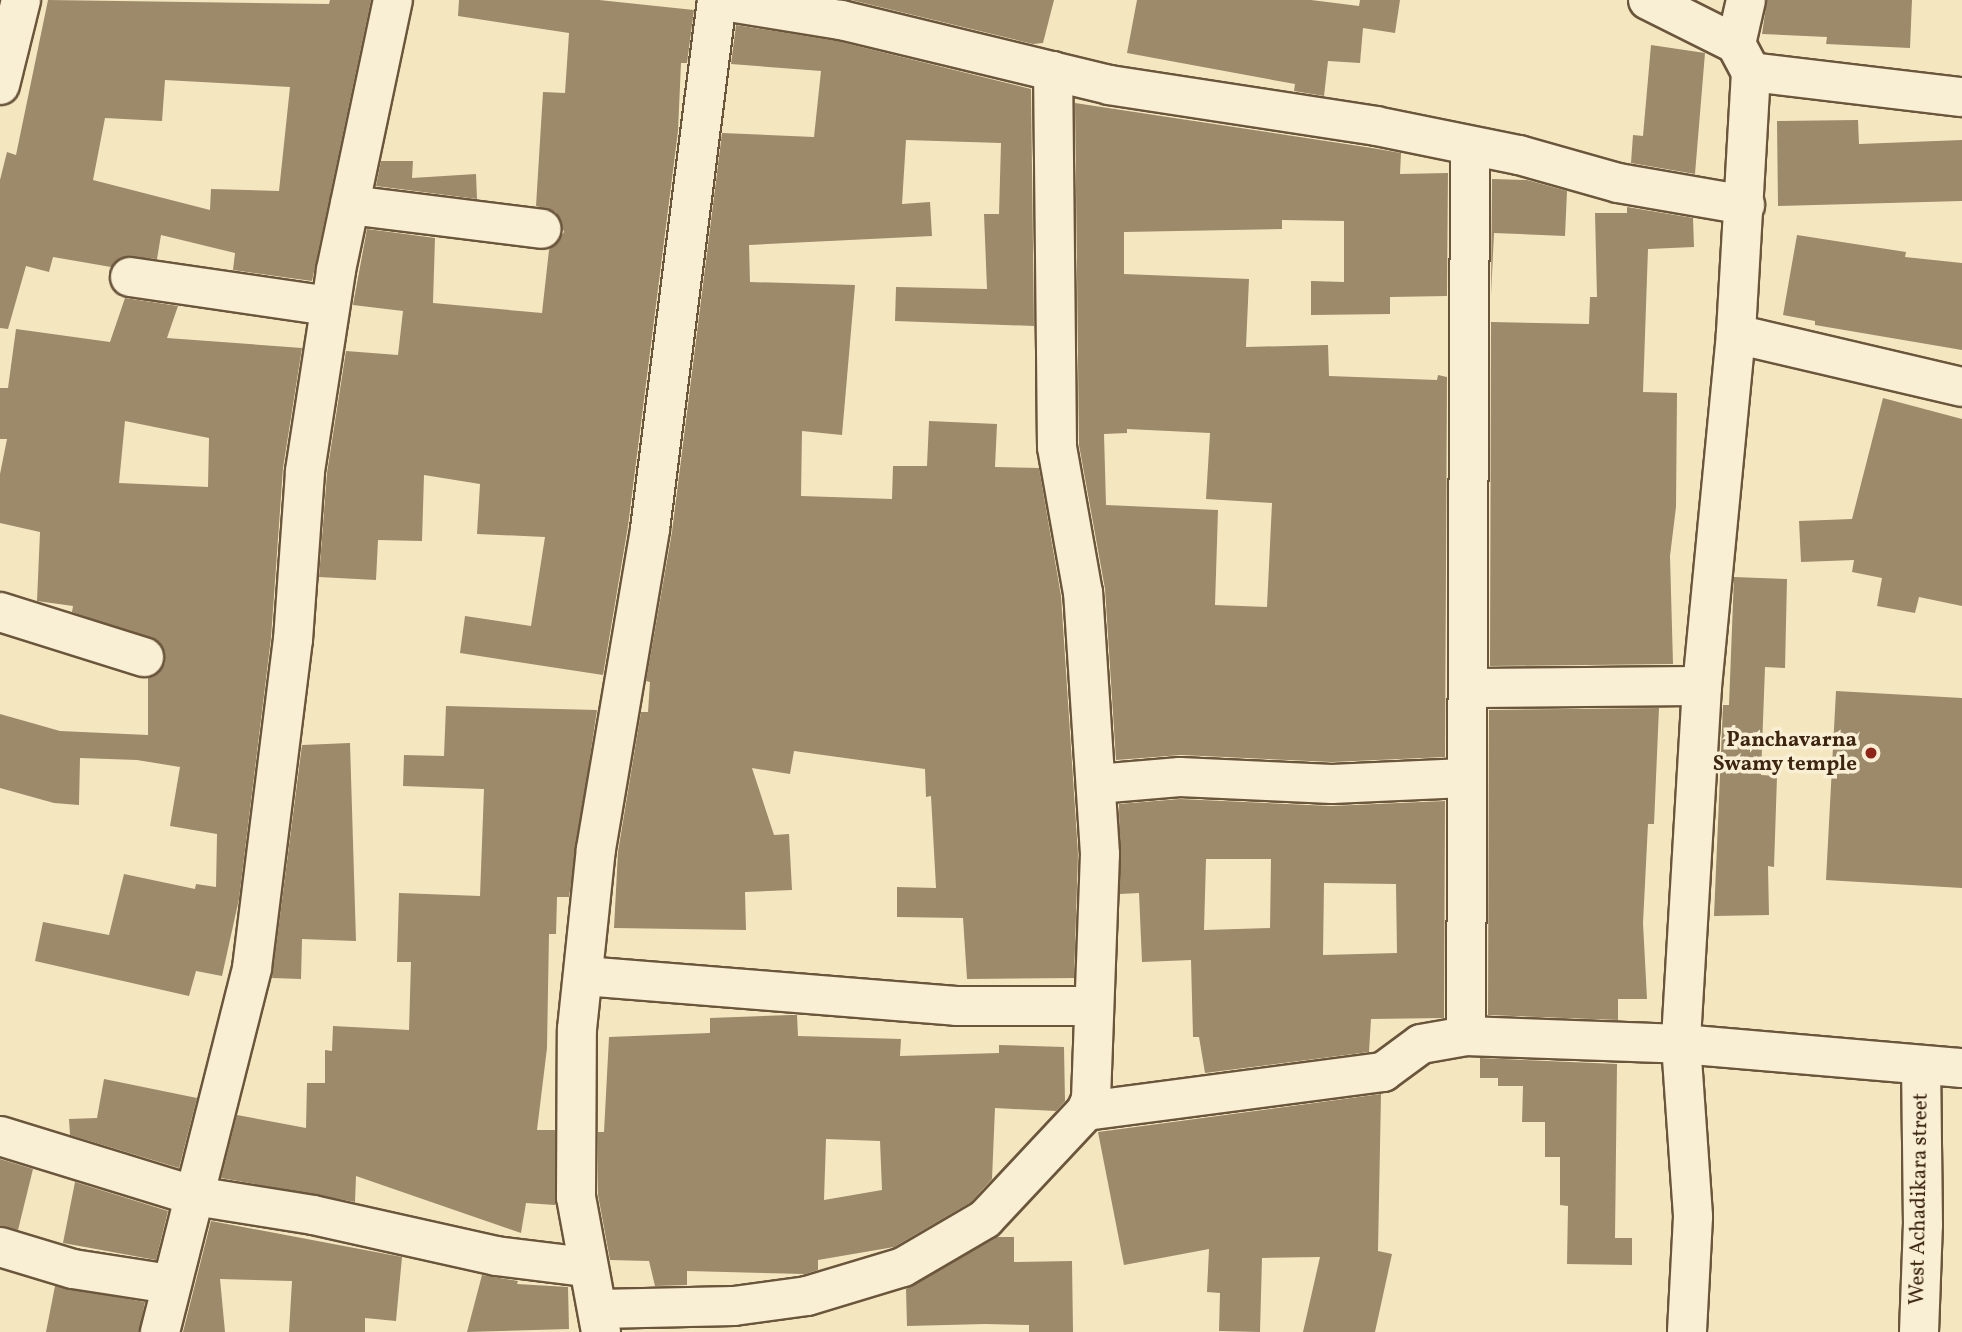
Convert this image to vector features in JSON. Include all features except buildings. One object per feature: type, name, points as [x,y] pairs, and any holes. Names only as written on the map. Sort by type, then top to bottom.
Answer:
[{"type":"street","points":[[0,85],[21,0]]},
{"type":"street","points":[[160,1332],[252,968],[289,680],[305,471],[330,306],[393,0]]},
{"type":"street","points":[[1053,71],[1058,447],[1083,593],[1100,854],[1091,1099],[1086,1111],[1059,1145],[985,1219],[904,1267],[807,1296],[600,1320],[586,1267],[576,1197],[577,1029],[596,849],[650,529],[717,0],[818,8],[1053,71],[1187,98],[1376,126],[1618,183],[1745,205]]},
{"type":"street","points":[[1648,0],[1743,58],[1962,97]]},
{"type":"street","points":[[1687,1332],[1693,1217],[1681,1044],[1702,686],[1736,334],[1745,205],[1743,58],[1746,0]]},
{"type":"street","points":[[1466,1036],[1465,778],[1470,688],[1466,566],[1471,530],[1471,147]]},
{"type":"street","points":[[350,205],[542,229]]},
{"type":"street","points":[[130,277],[330,306]]},
{"type":"street","points":[[1736,334],[1962,387]]},
{"type":"street","points":[[0,612],[145,657]]},
{"type":"street","points":[[1470,688],[1702,686]]},
{"type":"street","points":[[1097,784],[1180,777],[1332,784],[1465,778]]},
{"type":"street","points":[[584,976],[956,1006],[1094,1006]]},
{"type":"street","points":[[1086,1111],[1383,1072],[1421,1044],[1466,1036],[1681,1044],[1921,1067],[1962,1068]]},
{"type":"street","name":"West Achadikara street","points":[[1919,1332],[1923,1225],[1921,1067]]},
{"type":"street","points":[[0,1136],[195,1196],[313,1215],[496,1256],[586,1267]]},
{"type":"street","points":[[0,1247],[73,1269],[170,1284]]},
{"type":"place","name":"Panchavarna Swamy temple","points":[[1871,753]]}]
